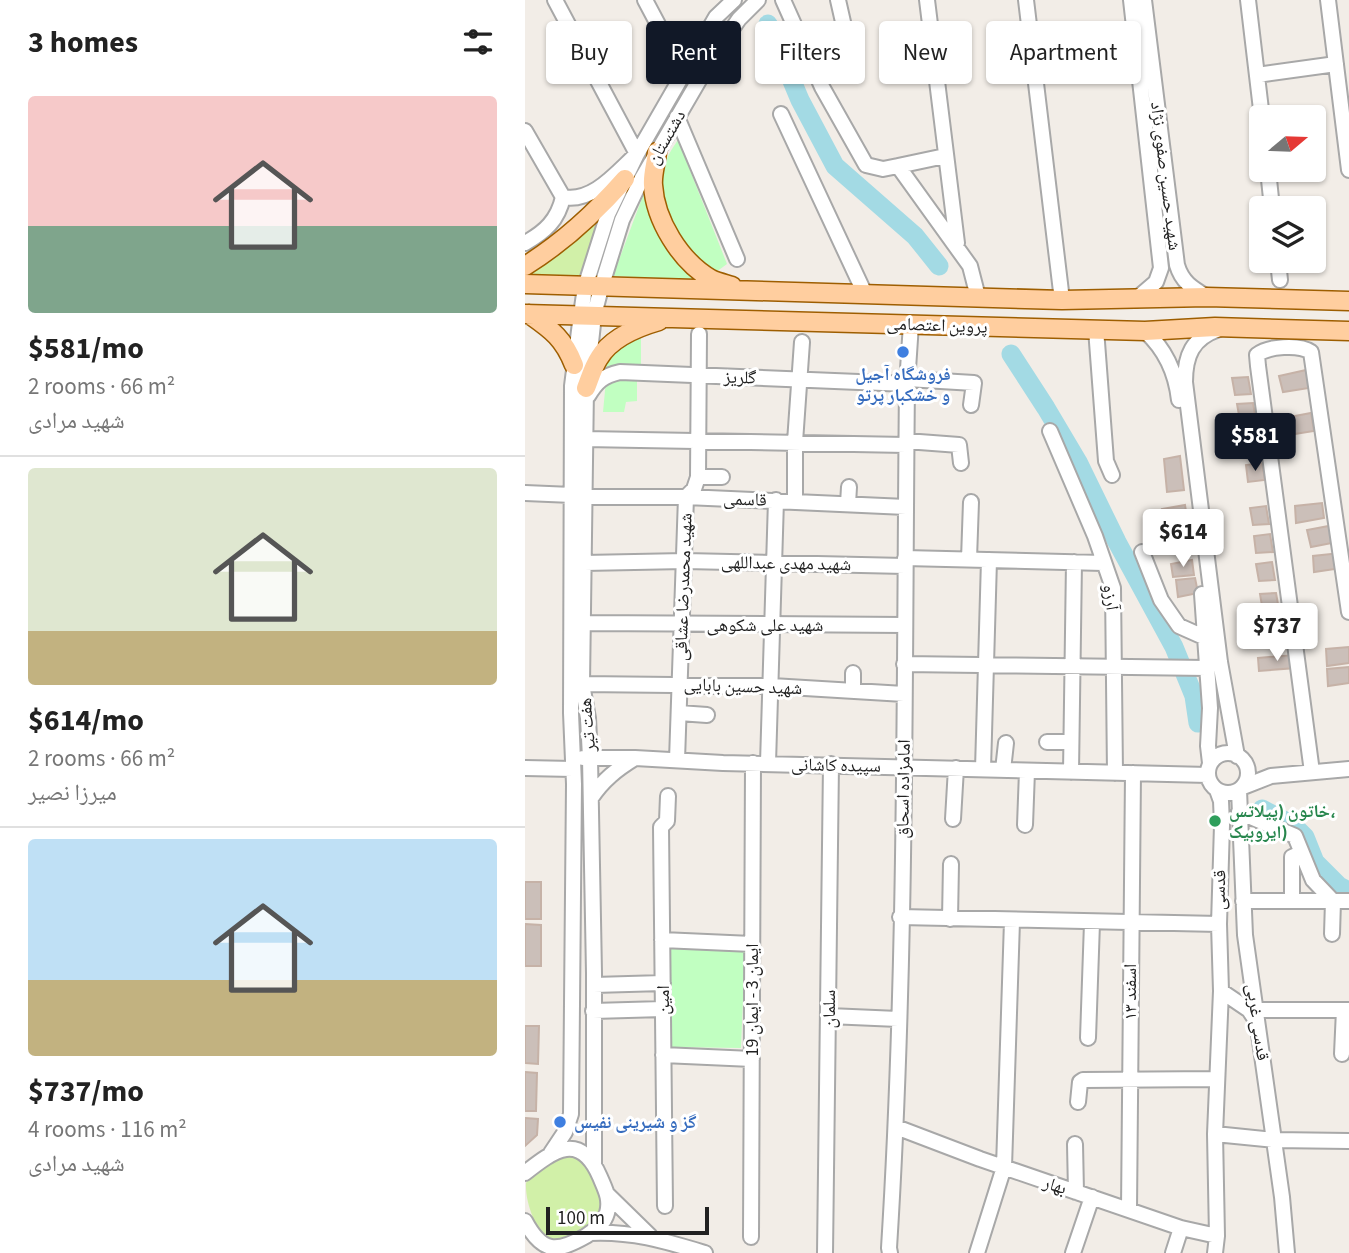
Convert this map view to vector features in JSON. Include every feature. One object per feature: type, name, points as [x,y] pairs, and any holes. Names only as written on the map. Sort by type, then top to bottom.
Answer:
[{"type":"main road","points":[[657,152],[652,184],[659,212],[670,236],[688,258],[712,279],[745,290]]},
{"type":"main road","points":[[525,266],[556,246],[590,217],[625,179]]},
{"type":"main road","name":"پروین اعتصامی","points":[[525,284],[1062,300],[1207,297],[1349,302]]},
{"type":"main road","name":"پروین اعتصامی","points":[[527,314],[1145,331],[1223,327],[1349,331]]},
{"type":"main road","points":[[527,314],[553,331],[566,345],[575,365]]},
{"type":"main road","points":[[581,395],[600,356],[620,338],[640,327],[677,317]]},
{"type":"street","points":[[555,0],[637,154],[594,192],[574,199],[563,197]]},
{"type":"street","points":[[645,0],[656,21]]},
{"type":"street","name":"دشتستان","points":[[618,209],[657,152],[712,58],[739,19],[758,0]]},
{"type":"street","points":[[783,0],[822,87],[866,165],[883,169],[945,156]]},
{"type":"street","points":[[838,0],[843,21]]},
{"type":"street","points":[[927,0],[957,248]]},
{"type":"street","points":[[1026,0],[1062,300]]},
{"type":"street","name":"شهید حسین صفوی نژاد","points":[[1131,0],[1161,268],[1156,282],[1135,300]]},
{"type":"street","name":"شهید حسین صفوی نژاد","points":[[1144,0],[1171,231],[1178,268],[1181,277],[1190,287],[1207,297]]},
{"type":"street","points":[[1248,0],[1260,105]]},
{"type":"street","points":[[1328,0],[1349,170]]},
{"type":"street","name":"دشتستان","points":[[714,21],[728,2]]},
{"type":"street","points":[[1257,75],[1336,64]]},
{"type":"street","name":"دشتستان","points":[[593,288],[625,179],[677,84]]},
{"type":"street","points":[[781,114],[865,294]]},
{"type":"street","points":[[677,117],[737,259]]},
{"type":"street","points":[[525,131],[563,197],[559,213],[545,231],[525,243]]},
{"type":"street","points":[[898,166],[970,266],[978,297]]},
{"type":"street","points":[[1161,268],[1163,274],[1171,277],[1176,274],[1178,268]]},
{"type":"street","points":[[1279,273],[1280,280]]},
{"type":"street","name":"هفت تیر","points":[[593,288],[575,365],[585,439],[578,496],[584,563],[582,684],[588,718],[591,799],[594,1164]]},
{"type":"street","name":"هفت تیر","points":[[551,1153],[565,1132],[571,1114],[578,496],[581,395],[588,315]]},
{"type":"street","name":"امامزاده اسحاق","points":[[889,1251],[896,1127],[904,766],[907,382],[911,324]]},
{"type":"street","points":[[1223,327],[1206,333],[1189,353],[1181,383],[1206,638],[1241,759],[1248,773],[1241,788]]},
{"type":"street","points":[[1096,329],[1106,461],[1112,475]]},
{"type":"street","points":[[1145,331],[1163,350],[1181,383],[1211,662],[1209,781],[1217,790],[1228,794],[1271,776],[1349,769]]},
{"type":"street","points":[[699,334],[698,477],[722,477]]},
{"type":"street","points":[[795,501],[802,342]]},
{"type":"street","points":[[1312,772],[1258,366],[1257,355],[1264,349],[1305,348],[1311,352],[1344,544],[1349,612]]},
{"type":"street","name":"گلریز","points":[[581,395],[604,376],[620,372],[974,383],[971,405]]},
{"type":"street","name":"آرزو","points":[[1050,431],[1095,536],[1113,588],[1115,773]]},
{"type":"street","points":[[585,439],[959,445],[961,463]]},
{"type":"street","name":"شهید محمدرضا عشاقی","points":[[677,760],[686,496],[694,489],[698,477]]},
{"type":"street","points":[[848,504],[849,487]]},
{"type":"street","name":"قاسمی","points":[[525,493],[686,496],[906,507]]},
{"type":"street","name":"ایمان 3 - ایمان 19","points":[[751,1237],[752,944],[761,763],[772,686],[776,500]]},
{"type":"street","points":[[969,559],[971,502]]},
{"type":"street","points":[[1142,552],[1161,600],[1179,626],[1206,638]]},
{"type":"street","name":"شهید مهدی عبداللهی","points":[[584,563],[905,562],[969,559],[1103,563]]},
{"type":"street","points":[[983,769],[989,560]]},
{"type":"street","points":[[1071,772],[1074,562]]},
{"type":"street","name":"شهید علی شکوهی","points":[[583,623],[905,625]]},
{"type":"street","points":[[904,664],[1170,667],[1211,662]]},
{"type":"street","points":[[853,673],[853,691]]},
{"type":"street","name":"شهید حسین بابایی","points":[[582,684],[772,686],[904,694]]},
{"type":"street","points":[[679,713],[707,715]]},
{"type":"street","points":[[1047,742],[1071,743]]},
{"type":"street","points":[[1003,770],[1006,743]]},
{"type":"street","points":[[1209,769],[1222,754],[1241,759],[1271,776]]},
{"type":"street","name":"سپیده کاشانی","points":[[525,768],[573,764],[590,758],[635,758],[1115,773],[1209,769]]},
{"type":"street","points":[[591,799],[613,772],[635,758]]},
{"type":"street","name":"سلمان","points":[[825,1253],[831,764]]},
{"type":"street","points":[[953,819],[956,768]]},
{"type":"street","points":[[1025,825],[1027,771]]},
{"type":"street","name":"اسفند ۱۳","points":[[1129,1210],[1133,773]]},
{"type":"street","name":"قدسی غربی","points":[[1241,788],[1239,812],[1245,935],[1287,1253]]},
{"type":"street","name":"قدسی","points":[[1215,1253],[1222,825],[1221,801],[1217,790]]},
{"type":"street","name":"امین","points":[[666,1206],[661,827],[667,821],[668,796]]},
{"type":"street","points":[[1239,812],[1295,836],[1313,880],[1333,901],[1332,934]]},
{"type":"street","points":[[1292,901],[1292,857],[1301,853]]},
{"type":"street","points":[[950,919],[951,864]]},
{"type":"street","points":[[1243,901],[1349,901]]},
{"type":"street","points":[[900,917],[1219,924]]},
{"type":"street","points":[[977,1253],[1005,1167],[1012,920]]},
{"type":"street","points":[[1088,1038],[1092,923]]},
{"type":"street","points":[[662,940],[752,944]]},
{"type":"street","points":[[594,985],[663,983]]},
{"type":"street","points":[[1221,991],[1257,1016],[1347,1010],[1342,1054]]},
{"type":"street","points":[[593,1011],[663,1009]]},
{"type":"street","points":[[829,1016],[898,1019]]},
{"type":"street","points":[[663,1055],[752,1059]]},
{"type":"street","points":[[1078,1102],[1080,1082],[1083,1080],[1217,1079]]},
{"type":"street","points":[[571,1114],[577,1125],[588,1123],[592,1119]]},
{"type":"street","name":"بهار","points":[[896,1127],[1181,1228],[1217,1236]]},
{"type":"street","points":[[1215,1134],[1274,1140],[1349,1141]]},
{"type":"street","points":[[1075,1144],[1076,1192]]},
{"type":"street","points":[[525,1173],[551,1153],[570,1148],[580,1151],[594,1164],[609,1203],[604,1220],[565,1252],[547,1249],[533,1237],[525,1221]]},
{"type":"street","points":[[607,1194],[649,1236]]},
{"type":"street","points":[[1073,1253],[1092,1197]]},
{"type":"street","points":[[1173,1253],[1181,1228]]},
{"type":"street","points":[[590,1233],[616,1232],[649,1236],[705,1253]]},
{"type":"street","points":[[533,1237],[533,1253]]},
{"type":"green space","points":[[678,140],[727,264],[716,272],[680,238],[666,209],[663,176],[668,157]]},
{"type":"green space","points":[[645,190],[699,280],[613,276]]},
{"type":"green space","points":[[602,216],[582,277],[525,275],[566,248]]},
{"type":"green space","points":[[641,336],[641,368],[604,367],[617,350]]},
{"type":"green space","points":[[637,379],[637,401],[626,402],[624,412],[603,412],[606,380]]},
{"type":"green space","points":[[671,946],[745,949],[741,1048],[670,1047]]},
{"type":"green space","points":[[562,1156],[579,1159],[586,1166],[600,1196],[600,1210],[591,1225],[575,1235],[550,1242],[532,1216],[526,1183],[537,1171]]},
{"type":"building","points":[[1306,370],[1309,388],[1283,392],[1279,376]]},
{"type":"building","points":[[1248,377],[1251,394],[1235,395],[1232,378]]},
{"type":"building","points":[[1253,403],[1256,420],[1240,421],[1237,404]]},
{"type":"building","points":[[1311,413],[1314,431],[1288,435],[1284,418]]},
{"type":"building","points":[[1258,433],[1261,451],[1245,452],[1242,435]]},
{"type":"building","points":[[1180,456],[1184,490],[1167,492],[1164,459]]},
{"type":"building","points":[[1262,463],[1265,480],[1248,482],[1246,465]]},
{"type":"building","points":[[1322,503],[1324,518],[1296,523],[1295,506]]},
{"type":"building","points":[[1185,505],[1188,524],[1166,528],[1162,509]]},
{"type":"building","points":[[1266,506],[1269,524],[1253,525],[1250,508]]},
{"type":"building","points":[[1334,525],[1337,542],[1311,547],[1307,530]]},
{"type":"building","points":[[1270,534],[1273,552],[1256,553],[1254,536]]},
{"type":"building","points":[[1189,537],[1191,553],[1180,555],[1171,542]]},
{"type":"building","points":[[1340,553],[1342,568],[1314,572],[1313,556]]},
{"type":"building","points":[[1192,560],[1194,575],[1173,577],[1171,564]]},
{"type":"building","points":[[1272,562],[1275,580],[1259,581],[1256,564]]},
{"type":"building","points":[[1195,578],[1198,593],[1178,597],[1176,580]]},
{"type":"building","points":[[1276,593],[1279,610],[1263,612],[1260,594]]},
{"type":"building","points":[[1280,624],[1283,642],[1267,643],[1264,626]]},
{"type":"building","points":[[1349,647],[1349,663],[1327,666],[1326,649]]},
{"type":"building","points":[[1295,655],[1296,668],[1259,671],[1258,658]]},
{"type":"building","points":[[1349,667],[1349,683],[1328,686],[1327,669]]},
{"type":"building","points":[[525,882],[541,882],[541,919],[525,919]]},
{"type":"building","points":[[525,924],[541,925],[541,966],[525,966]]},
{"type":"building","points":[[525,1026],[539,1026],[538,1064],[525,1063]]},
{"type":"building","points":[[525,1072],[537,1073],[536,1111],[525,1111]]},
{"type":"building","points":[[525,1118],[538,1119],[537,1135],[525,1146]]},
{"type":"waterway","points":[[793,84],[835,166],[915,236],[939,266]]},
{"type":"waterway","points":[[1011,354],[1078,462],[1117,542],[1174,647],[1194,696],[1198,723]]},
{"type":"waterway","points":[[1262,809],[1293,825],[1305,837],[1315,862],[1339,886],[1349,891]]},
{"type":"place","name":"فروشگاه آجیل و خشکبار پرتو","points":[[903,352]]},
{"type":"place","name":"خاتون (پیلاتس، ایروبیک)","points":[[1215,821]]},
{"type":"place","name":"گز و شیرینی نفیس","points":[[560,1122]]}]
